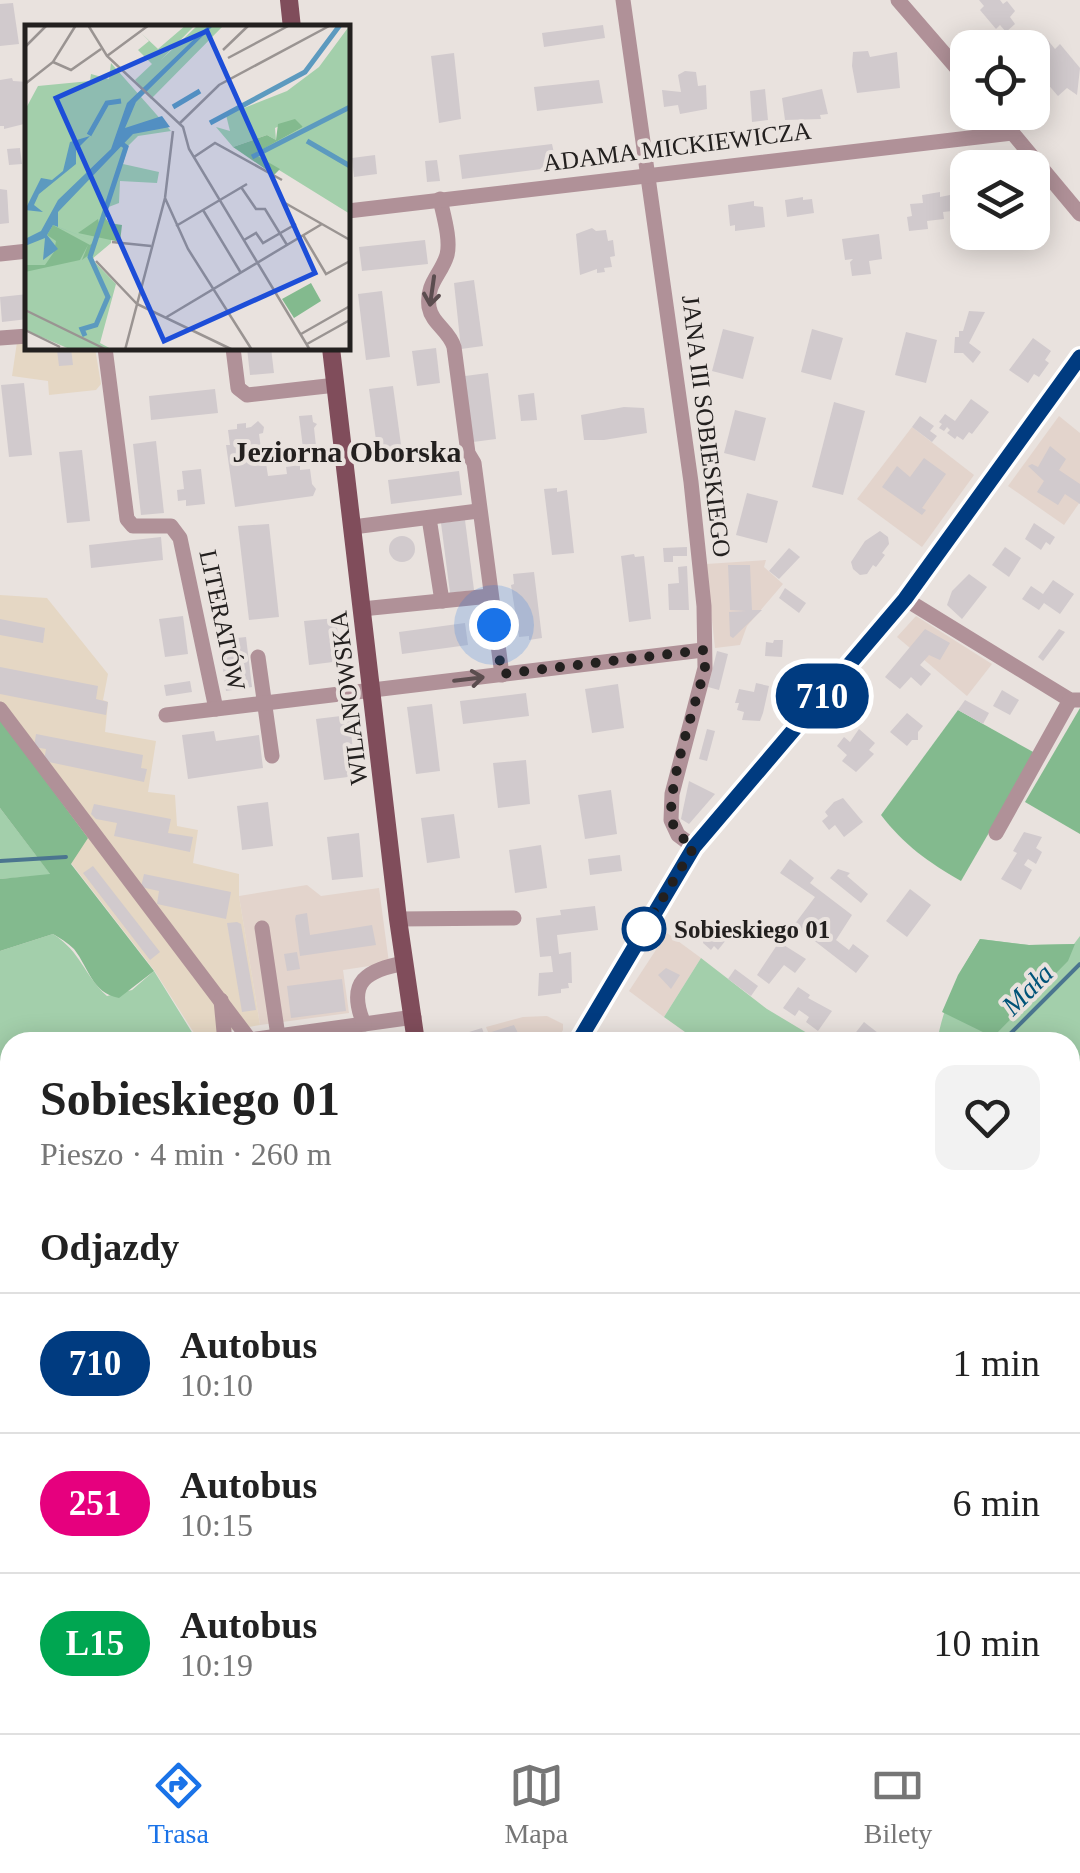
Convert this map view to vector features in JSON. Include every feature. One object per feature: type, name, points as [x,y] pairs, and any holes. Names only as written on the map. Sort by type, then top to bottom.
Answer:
[{"type":"main road","points":[[289,0],[292,25]]},
{"type":"main road","name":"WILANOWSKA","points":[[332,350],[398,919],[415,1032]]},
{"type":"street","name":"JANA III SOBIESKIEGO","points":[[623,0],[692,482],[704,606],[705,668],[672,794],[671,820],[678,835],[694,847]]},
{"type":"street","points":[[898,0],[950,60]]},
{"type":"street","points":[[1009,130],[1080,214]]},
{"type":"street","name":"ADAMA MICKIEWICZA","points":[[350,211],[1012,133]]},
{"type":"street","points":[[440,199],[447,254],[432,281],[429,302],[432,316],[454,347],[468,453],[474,462],[502,674]]},
{"type":"street","points":[[0,254],[25,251]]},
{"type":"street","points":[[0,338],[25,336]]},
{"type":"street","name":"LITERATÓW","points":[[105,350],[128,519],[133,526],[170,526],[180,538],[216,709]]},
{"type":"street","points":[[233,350],[238,388],[247,395],[336,385]]},
{"type":"street","points":[[584,1032],[694,847],[905,599],[1080,356]]},
{"type":"street","points":[[353,526],[478,512]]},
{"type":"street","points":[[430,518],[442,601]]},
{"type":"street","points":[[362,609],[490,596]]},
{"type":"street","points":[[905,599],[1075,700],[996,834]]},
{"type":"street","points":[[166,715],[704,650]]},
{"type":"street","points":[[258,657],[272,756]]},
{"type":"street","points":[[0,708],[244,1032]]},
{"type":"street","points":[[398,919],[514,918]]},
{"type":"street","points":[[262,928],[277,1032]]},
{"type":"street","points":[[364,1024],[358,1006],[362,980],[374,969],[405,964]]},
{"type":"street","points":[[221,1000],[224,1032]]},
{"type":"street","points":[[307,1032],[414,1017]]},
{"type":"shaded area","points":[[25,341],[25,350],[95,350],[101,384],[96,390],[49,395],[48,381],[12,376],[17,342]]},
{"type":"shaded area","points":[[1059,416],[1080,433],[1080,502],[1064,525],[1008,486]]},
{"type":"shaded area","points":[[912,427],[974,475],[922,547],[857,499]]},
{"type":"shaded area","points":[[766,560],[764,567],[783,584],[747,626],[740,645],[715,648],[706,564]]},
{"type":"shaded area","points":[[0,595],[47,598],[108,674],[103,700],[108,702],[105,732],[156,741],[148,792],[175,795],[177,826],[198,830],[193,863],[239,874],[239,896],[260,1025],[193,1032],[154,970],[71,863],[0,719]]},
{"type":"shaded area","points":[[916,616],[992,664],[967,696],[897,637]]},
{"type":"shaded area","points":[[307,885],[321,896],[379,888],[389,963],[343,970],[349,1013],[260,1025],[239,896]]},
{"type":"shaded area","points":[[667,933],[701,958],[664,1017],[629,991]]},
{"type":"shaded area","points":[[547,1016],[563,1024],[563,1030],[488,1032],[486,1027],[523,1017]]},
{"type":"green space","points":[[1080,708],[1080,834],[1025,802]]},
{"type":"green space","points":[[958,710],[1035,753],[961,881],[917,852],[881,815]]},
{"type":"green space","points":[[0,719],[88,838],[71,864],[154,971],[119,998],[103,991],[74,949],[53,934],[0,951],[0,879],[50,874],[0,808]]},
{"type":"green space","points":[[0,808],[51,875],[0,879]]},
{"type":"green space","points":[[53,934],[107,996],[132,990],[154,971],[192,1032],[0,1032],[0,951]]},
{"type":"green space","points":[[1080,936],[1080,1032],[940,1032],[953,989],[980,939],[1029,945],[1074,944]]},
{"type":"green space","points":[[980,939],[1029,945],[1075,944],[1068,961],[998,1032],[983,1032],[942,1012]]},
{"type":"green space","points":[[701,958],[767,1009],[805,1032],[685,1032],[664,1017]]},
{"type":"building","points":[[979,0],[1000,0],[1003,4],[1007,1],[1015,11],[1010,17],[1015,24],[1008,30],[1000,25],[996,29],[980,10],[984,6]]},
{"type":"building","points":[[13,3],[19,44],[0,46],[0,4]]},
{"type":"building","points":[[603,25],[605,38],[544,47],[542,33]]},
{"type":"building","points":[[1050,43],[1055,49],[1060,44],[1080,68],[1077,95],[1067,88],[1058,96],[1050,87]]},
{"type":"building","points":[[868,51],[870,57],[897,52],[900,88],[857,93],[853,52]]},
{"type":"building","points":[[454,53],[461,119],[439,123],[431,56]]},
{"type":"building","points":[[696,72],[698,86],[706,85],[707,109],[680,114],[678,105],[664,107],[662,90],[681,92],[678,75]]},
{"type":"building","points":[[0,80],[25,82],[25,124],[4,129],[0,126]]},
{"type":"building","points":[[599,80],[603,103],[537,111],[534,87]]},
{"type":"building","points":[[765,89],[768,120],[752,122],[750,91]]},
{"type":"building","points":[[822,89],[828,114],[820,115],[821,119],[785,120],[782,98]]},
{"type":"building","points":[[552,144],[557,167],[462,179],[459,155]]},
{"type":"building","points":[[20,148],[22,164],[9,165],[7,149]]},
{"type":"building","points":[[375,155],[377,174],[354,177],[352,158]]},
{"type":"building","points":[[437,160],[440,181],[427,182],[425,161]]},
{"type":"building","points":[[0,189],[7,190],[9,223],[0,224]]},
{"type":"building","points":[[922,195],[950,195],[950,211],[943,212],[944,219],[927,221],[928,229],[909,231],[910,204],[923,203]]},
{"type":"building","points":[[812,199],[814,213],[787,217],[785,200]]},
{"type":"building","points":[[754,201],[754,206],[763,207],[765,227],[735,231],[735,225],[730,226],[728,205]]},
{"type":"building","points":[[592,228],[606,230],[608,241],[613,240],[615,256],[610,257],[612,267],[604,268],[605,272],[597,273],[597,269],[580,275],[576,234]]},
{"type":"building","points":[[879,234],[882,259],[869,261],[871,274],[852,276],[853,259],[845,260],[842,239]]},
{"type":"building","points":[[425,240],[428,264],[362,271],[359,247]]},
{"type":"building","points":[[474,280],[483,346],[461,349],[454,283]]},
{"type":"building","points":[[382,291],[390,357],[366,360],[358,294]]},
{"type":"building","points":[[25,294],[25,319],[2,322],[0,297]]},
{"type":"building","points":[[969,311],[985,312],[969,343],[981,352],[973,363],[963,353],[954,353],[955,337],[963,331]]},
{"type":"building","points":[[723,329],[754,337],[743,379],[712,371]]},
{"type":"building","points":[[812,329],[843,338],[831,380],[801,372]]},
{"type":"building","points":[[906,332],[937,340],[926,383],[895,375]]},
{"type":"building","points":[[1033,338],[1051,351],[1045,360],[1049,363],[1039,377],[1034,374],[1028,383],[1009,370]]},
{"type":"building","points":[[436,348],[440,383],[417,386],[412,351]]},
{"type":"building","points":[[57,350],[71,350],[73,365],[59,366]]},
{"type":"building","points":[[247,350],[271,350],[274,373],[250,375]]},
{"type":"building","points":[[488,373],[496,439],[473,442],[465,376]]},
{"type":"building","points":[[24,383],[32,455],[9,457],[1,385]]},
{"type":"building","points":[[393,386],[402,452],[378,455],[369,389]]},
{"type":"building","points":[[215,389],[218,413],[151,420],[149,396]]},
{"type":"building","points":[[534,393],[537,420],[521,421],[518,395]]},
{"type":"building","points":[[971,399],[989,412],[972,434],[969,432],[963,440],[957,436],[955,439],[947,433],[947,427],[944,431],[939,428],[945,414],[955,421]]},
{"type":"building","points":[[834,402],[865,411],[843,495],[812,487]]},
{"type":"building","points":[[624,407],[644,408],[647,433],[584,440],[581,415]]},
{"type":"building","points":[[735,410],[766,418],[755,461],[724,453]]},
{"type":"building","points":[[312,415],[317,424],[316,446],[303,448],[299,416]]},
{"type":"building","points":[[920,416],[934,426],[930,431],[937,436],[932,442],[912,427]]},
{"type":"building","points":[[258,421],[264,427],[259,434],[268,476],[287,474],[286,467],[300,465],[300,470],[310,469],[316,489],[313,496],[235,507],[226,445],[230,445],[228,430],[237,429],[237,424],[251,427]]},
{"type":"building","points":[[156,441],[164,513],[141,515],[133,444]]},
{"type":"building","points":[[1050,446],[1066,459],[1059,470],[1080,484],[1080,504],[1065,494],[1058,505],[1037,492],[1044,481],[1028,466],[1038,467]]},
{"type":"building","points":[[82,450],[90,521],[67,523],[59,452]]},
{"type":"building","points":[[924,458],[946,474],[922,508],[926,510],[922,515],[882,487],[897,466],[910,477]]},
{"type":"building","points":[[201,469],[205,504],[186,506],[186,500],[178,501],[177,490],[184,489],[182,471]]},
{"type":"building","points":[[459,471],[462,495],[391,504],[388,480]]},
{"type":"building","points":[[557,488],[557,492],[567,490],[574,553],[552,555],[544,489]]},
{"type":"building","points":[[747,493],[778,501],[767,543],[736,535]]},
{"type":"building","points":[[465,520],[474,590],[450,593],[441,523]]},
{"type":"building","points":[[1034,523],[1055,537],[1041,550],[1025,539]]},
{"type":"building","points":[[269,524],[279,617],[249,620],[238,526]]},
{"type":"building","points":[[880,531],[888,537],[889,544],[882,553],[885,555],[876,567],[873,565],[867,574],[860,575],[851,562],[865,541]]},
{"type":"building","points":[[402,536],[411,540],[415,549],[411,558],[402,562],[393,558],[389,549],[393,540]]},
{"type":"building","points":[[161,537],[163,560],[91,568],[89,545]]},
{"type":"building","points":[[687,547],[687,556],[673,556],[673,562],[664,562],[663,548]]},
{"type":"building","points":[[1005,547],[1021,558],[1009,577],[992,565]]},
{"type":"building","points":[[789,548],[800,557],[779,579],[769,571]]},
{"type":"building","points":[[621,556],[644,556],[651,619],[629,622]]},
{"type":"building","points":[[728,565],[750,565],[752,610],[762,610],[733,638],[729,612],[746,611],[730,610]]},
{"type":"building","points":[[687,566],[689,610],[669,610],[668,584],[679,583],[678,567]]},
{"type":"building","points":[[534,572],[542,638],[529,640],[529,636],[519,637],[511,585],[513,574]]},
{"type":"building","points":[[969,574],[987,587],[962,619],[947,605],[952,591]]},
{"type":"building","points":[[1053,580],[1074,594],[1060,614],[1044,603],[1039,610],[1022,599],[1031,586],[1043,594]]},
{"type":"building","points":[[785,588],[806,603],[799,613],[779,598]]},
{"type":"building","points":[[183,616],[188,654],[165,657],[159,619]]},
{"type":"building","points":[[336,618],[341,661],[309,665],[304,621]]},
{"type":"building","points":[[0,619],[45,628],[43,643],[0,635]]},
{"type":"building","points":[[465,623],[468,645],[402,654],[399,632]]},
{"type":"building","points":[[925,629],[950,643],[940,660],[929,655],[920,665],[931,674],[921,686],[911,677],[900,689],[885,677]]},
{"type":"building","points":[[1059,629],[1065,632],[1043,661],[1038,657]]},
{"type":"building","points":[[246,637],[252,687],[226,691],[219,640]]},
{"type":"building","points":[[783,640],[782,657],[765,656],[766,642]]},
{"type":"building","points":[[717,651],[728,654],[719,690],[708,687]]},
{"type":"building","points":[[0,667],[98,686],[96,699],[108,702],[106,715],[0,694]]},
{"type":"building","points":[[190,681],[192,692],[166,696],[164,685]]},
{"type":"building","points":[[756,683],[769,686],[760,721],[742,720],[744,712],[737,710],[739,703],[735,703],[739,689],[754,692]]},
{"type":"building","points":[[618,684],[624,728],[592,733],[585,689]]},
{"type":"building","points":[[1002,690],[1019,700],[1010,715],[993,706]]},
{"type":"building","points":[[526,693],[529,716],[463,724],[460,701]]},
{"type":"building","points":[[965,700],[989,713],[983,724],[958,710]]},
{"type":"building","points":[[432,704],[440,771],[416,774],[407,707]]},
{"type":"building","points":[[907,713],[923,726],[918,740],[907,746],[890,732]]},
{"type":"building","points":[[349,715],[356,776],[324,780],[316,719]]},
{"type":"building","points":[[707,729],[715,731],[707,761],[699,759]]},
{"type":"building","points":[[859,729],[875,743],[869,750],[874,754],[856,772],[842,761],[847,755],[837,746],[844,737],[850,742]]},
{"type":"building","points":[[214,731],[216,741],[259,735],[263,768],[188,779],[182,735]]},
{"type":"building","points":[[36,734],[143,755],[141,768],[147,769],[144,782],[44,761],[46,749],[34,747]]},
{"type":"building","points":[[526,760],[530,804],[498,808],[493,763]]},
{"type":"building","points":[[689,781],[715,794],[689,824],[681,819]]},
{"type":"building","points":[[611,790],[617,834],[585,839],[578,795]]},
{"type":"building","points":[[843,798],[863,822],[844,837],[835,825],[829,830],[822,821],[834,802]]},
{"type":"building","points":[[268,802],[273,846],[242,850],[237,806]]},
{"type":"building","points":[[94,804],[171,819],[168,833],[193,837],[190,852],[114,836],[117,823],[96,819],[91,814]]},
{"type":"building","points":[[454,814],[460,858],[427,863],[421,818]]},
{"type":"building","points":[[1024,832],[1042,837],[1036,848],[1042,852],[1036,864],[1028,859],[1024,865],[1032,870],[1021,890],[1001,879]]},
{"type":"building","points":[[359,833],[363,877],[332,880],[327,837]]},
{"type":"building","points":[[541,845],[547,888],[515,893],[509,850]]},
{"type":"building","points":[[620,855],[622,871],[590,875],[588,859]]},
{"type":"building","points":[[790,859],[814,878],[810,883],[852,915],[836,940],[849,950],[853,944],[869,956],[856,973],[794,925],[815,897],[780,873]]},
{"type":"building","points":[[93,866],[160,952],[150,960],[83,873]]},
{"type":"building","points":[[838,869],[850,873],[847,876],[868,894],[861,903],[830,878]]},
{"type":"building","points":[[144,874],[231,892],[226,919],[157,904],[159,891],[141,887]]},
{"type":"building","points":[[910,889],[931,905],[907,937],[886,921]]},
{"type":"building","points":[[595,906],[598,930],[557,935],[559,954],[571,952],[569,988],[538,996],[539,973],[553,972],[551,956],[540,957],[536,918],[561,915],[560,910]]},
{"type":"building","points":[[307,913],[310,935],[372,925],[376,945],[300,956],[295,919],[296,915]]},
{"type":"building","points":[[227,923],[241,924],[256,1010],[242,1012]]},
{"type":"building","points":[[716,924],[730,935],[718,950],[714,946],[711,950],[703,943]]},
{"type":"building","points":[[779,942],[806,959],[795,973],[784,965],[769,984],[757,975]]},
{"type":"building","points":[[297,952],[300,969],[287,971],[284,954]]},
{"type":"building","points":[[666,968],[680,975],[671,989],[658,975]]},
{"type":"building","points":[[735,969],[758,986],[751,996],[728,979]]},
{"type":"building","points":[[342,979],[346,1011],[291,1018],[287,986]]},
{"type":"building","points":[[798,987],[810,995],[808,998],[832,1011],[818,1031],[799,1010],[795,1016],[783,1008]]},
{"type":"building","points":[[864,1022],[877,1032],[856,1032]]},
{"type":"building","points":[[514,1025],[518,1032],[491,1032]]},
{"type":"waterway","points":[[0,861],[66,857]]},
{"type":"waterway","name":"Mała","points":[[1012,1032],[1080,964]]},
{"type":"bus line","name":"710","points":[[584,1032],[694,847],[905,599],[1080,357]]},
{"type":"place","name":"Sobieskiego 01","points":[[644,929]]},
{"type":"district","name":"Jeziorna Oborska","points":[[347,452]]},
{"type":"route","points":[[494,625],[502,674],[704,650],[705,668],[672,794],[671,820],[678,835],[694,847],[644,929]]}]
